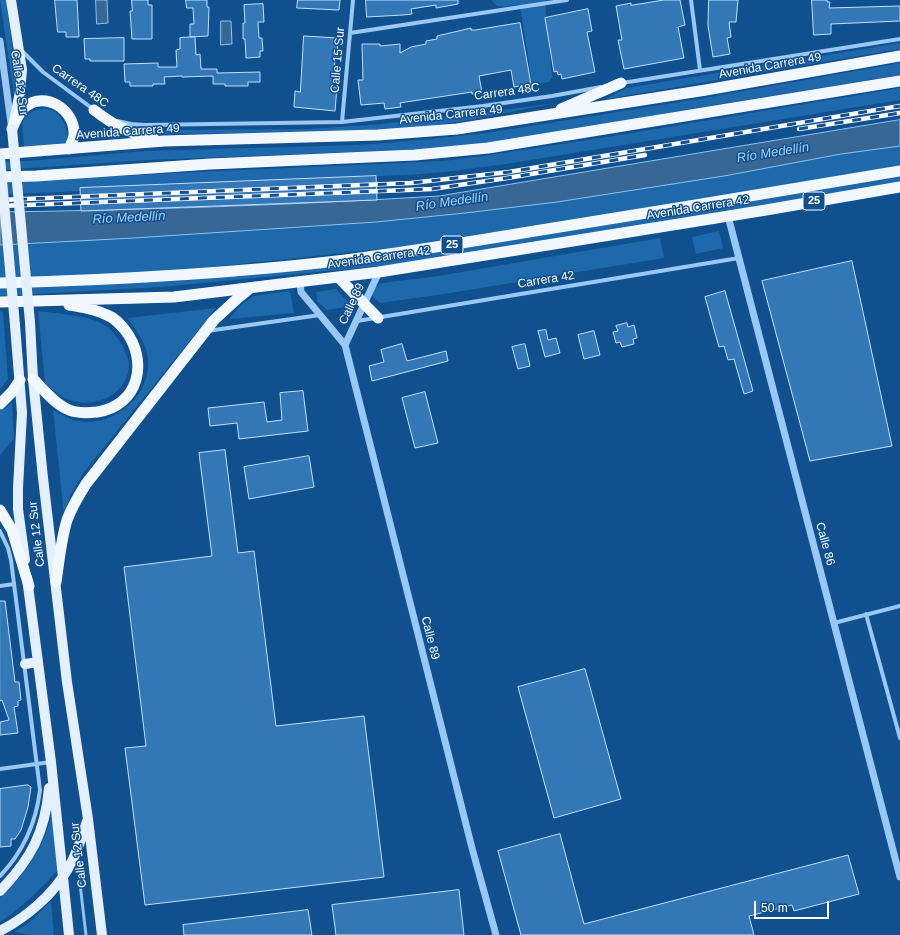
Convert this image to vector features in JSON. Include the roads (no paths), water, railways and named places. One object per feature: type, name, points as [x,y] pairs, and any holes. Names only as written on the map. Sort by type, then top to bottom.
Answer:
[{"type":"highway","name":"Avenida Carrera 49","points":[[0,154],[164,141],[327,137],[421,132],[478,127],[900,56]]},
{"type":"highway","points":[[0,177],[36,176],[196,165],[415,155],[488,148],[900,81]]},
{"type":"highway","points":[[545,116],[621,83]]},
{"type":"highway","points":[[12,129],[20,113],[27,106],[38,101],[52,103],[65,110],[72,123],[74,135],[69,149]]},
{"type":"highway","points":[[94,110],[121,129],[138,135],[164,141]]},
{"type":"highway","name":"Avenida Carrera 42","points":[[0,283],[150,277],[252,270],[337,261],[421,250],[661,212],[900,171]]},
{"type":"highway","name":"Avenida Carrera 42","points":[[0,302],[161,298],[251,288],[300,287],[338,277],[379,272],[900,187]]},
{"type":"highway","points":[[338,277],[378,318]]},
{"type":"highway","points":[[56,582],[63,534],[68,519],[81,492],[90,478],[205,332],[225,309],[251,288]]},
{"type":"highway","points":[[33,379],[67,409],[81,413],[104,411],[120,403],[131,393],[138,376],[136,348],[119,322],[108,315],[52,301]]},
{"type":"highway","points":[[0,404],[12,392],[20,380]]},
{"type":"highway","points":[[0,510],[12,530],[29,586]]},
{"type":"main road","name":"Calle 12 Sur","points":[[12,0],[22,70],[22,81],[12,129],[30,322],[33,379],[67,682],[88,819],[102,935]]},
{"type":"main road","name":"Calle 12 Sur","points":[[0,158],[22,412],[18,509],[51,762],[69,935]]},
{"type":"main road","points":[[25,664],[38,662]]},
{"type":"main road","points":[[0,891],[14,876],[29,855],[45,821],[48,804],[51,762]]},
{"type":"main road","points":[[0,931],[31,910],[45,898],[63,877],[74,856],[88,819]]},
{"type":"street","name":"Calle 15 Sur","points":[[342,122],[353,0]]},
{"type":"street","points":[[350,33],[567,0]]},
{"type":"street","points":[[691,0],[700,70]]},
{"type":"street","name":"Carrera 48C","points":[[19,48],[43,72],[94,110],[113,119],[131,124],[146,125],[342,122],[483,106],[900,39]]},
{"type":"street","name":"Calle 12 Sur","points":[[0,40],[12,129]]},
{"type":"street","name":"Calle 86","points":[[728,216],[900,877]]},
{"type":"street","name":"Carrera 42","points":[[356,321],[739,258]]},
{"type":"street","name":"Calle 89","points":[[346,345],[379,272]]},
{"type":"street","name":"Calle 89","points":[[300,287],[320,315],[346,345],[470,840],[496,935]]},
{"type":"street","points":[[205,332],[320,315]]},
{"type":"street","points":[[0,532],[8,548],[11,560],[38,764],[40,790],[39,802],[31,830],[26,841],[0,876]]},
{"type":"street","points":[[0,586],[14,584]]},
{"type":"street","points":[[834,623],[900,606]]},
{"type":"street","points":[[866,614],[900,738]]},
{"type":"street","points":[[0,769],[51,762]]},
{"type":"water","points":[[96,0],[107,0],[108,23],[97,24]]},
{"type":"water","points":[[221,21],[231,21],[232,44],[221,45]]},
{"type":"water","name":"Río Medellín","points":[[900,120],[900,146],[841,154],[724,176],[557,202],[376,222],[0,245],[0,212],[220,207],[439,196]]},
{"type":"waterway","points":[[79,875],[86,935]]},
{"type":"railway","points":[[0,200],[411,183],[509,172],[900,106]]},
{"type":"railway","points":[[799,129],[900,113]]},
{"type":"railway","points":[[0,206],[432,189],[645,155]]}]
